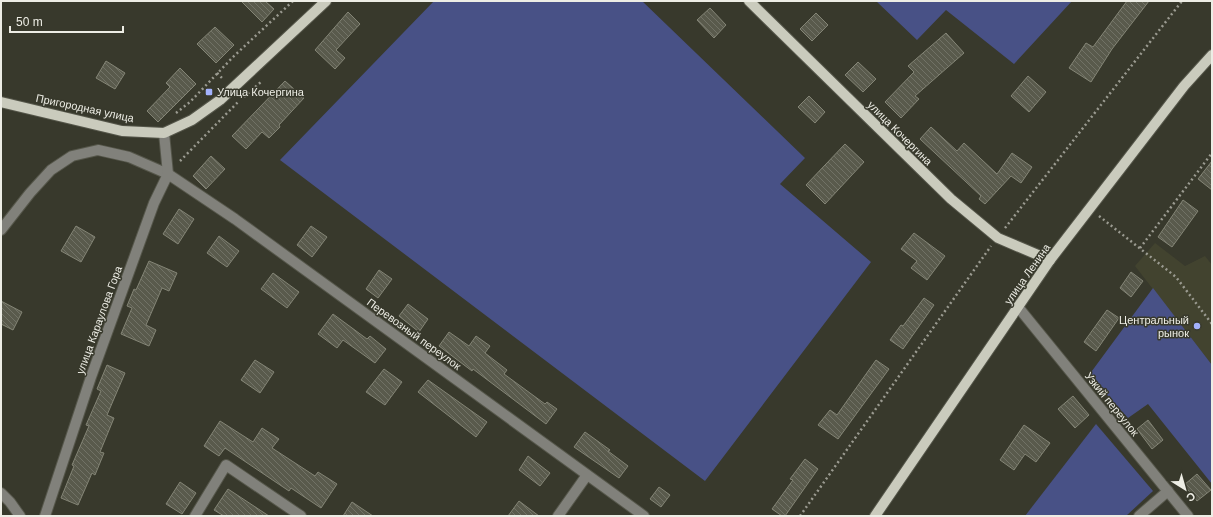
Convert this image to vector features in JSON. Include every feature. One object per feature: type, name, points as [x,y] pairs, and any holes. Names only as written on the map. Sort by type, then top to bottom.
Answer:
[{"type":"main road","points":[[164,133],[192,120],[220,100],[326,1]]},
{"type":"main road","name":"улица Кочергина","points":[[749,1],[951,199],[998,238],[1050,260]]},
{"type":"main road","name":"улица Ленина","points":[[875,516],[1050,260],[1184,86],[1212,55]]},
{"type":"main road","name":"Пригородная улица","points":[[1,102],[122,131],[164,133]]},
{"type":"street","points":[[164,133],[168,174]]},
{"type":"street","name":"Перевозный переулок","points":[[1,230],[30,193],[51,170],[72,156],[98,150],[129,157],[168,174],[235,219],[644,516]]},
{"type":"street","name":"улица Караулова Гора","points":[[45,516],[91,377],[154,202],[168,174]]},
{"type":"street","name":"Узкий переулок","points":[[1018,307],[1188,516]]},
{"type":"street","points":[[195,516],[226,465],[301,516]]},
{"type":"street","points":[[558,516],[587,475]]},
{"type":"street","points":[[1139,516],[1168,491]]},
{"type":"street","points":[[1,493],[10,502],[20,516]]},
{"type":"path","points":[[173,115],[190,102],[234,56],[293,1]]},
{"type":"path","points":[[800,516],[998,238],[1182,1]]},
{"type":"path","points":[[242,99],[262,81]]},
{"type":"path","points":[[1140,248],[1212,153]]},
{"type":"path","points":[[1090,208],[1176,277],[1212,324]]},
{"type":"shaded area","points":[[434,1],[642,1],[805,158],[780,184],[871,262],[705,481],[280,160]]},
{"type":"shaded area","points":[[876,1],[1072,1],[1014,64],[946,10],[917,40]]},
{"type":"shaded area","name":"Центральный рынок","points":[[1155,243],[1185,266],[1205,256],[1212,265],[1212,365],[1135,266]]},
{"type":"shaded area","points":[[1153,288],[1212,365],[1212,484],[1148,404],[1128,418],[1089,375]]},
{"type":"shaded area","points":[[1096,424],[1153,491],[1126,516],[1025,516]]},
{"type":"building","points":[[241,1],[265,1],[274,9],[262,22]]},
{"type":"building","points":[[1127,1],[1149,1],[1112,49],[1091,82],[1069,68],[1086,43],[1093,47]]},
{"type":"building","points":[[710,8],[726,25],[714,38],[697,20]]},
{"type":"building","points":[[348,12],[360,24],[336,50],[345,58],[335,69],[315,50]]},
{"type":"building","points":[[816,13],[828,25],[812,41],[800,29]]},
{"type":"building","points":[[215,27],[234,45],[216,63],[197,44]]},
{"type":"building","points":[[946,33],[964,53],[915,96],[919,99],[901,118],[885,102],[914,72],[908,66]]},
{"type":"building","points":[[106,61],[125,73],[115,89],[96,78]]},
{"type":"building","points":[[858,62],[876,79],[863,92],[845,75]]},
{"type":"building","points":[[180,68],[196,84],[158,122],[147,111],[170,87],[166,83]]},
{"type":"building","points":[[1028,76],[1046,92],[1029,112],[1011,96]]},
{"type":"building","points":[[285,81],[304,98],[269,138],[262,132],[246,149],[232,136]]},
{"type":"building","points":[[809,96],[825,112],[815,123],[798,107]]},
{"type":"building","points":[[931,127],[957,151],[964,143],[997,174],[1012,153],[1032,167],[1021,183],[1011,176],[985,204],[979,199],[981,196],[920,139]]},
{"type":"building","points":[[845,144],[864,162],[825,204],[806,185]]},
{"type":"building","points":[[211,156],[225,169],[206,189],[193,176]]},
{"type":"building","points":[[1212,161],[1212,190],[1198,179]]},
{"type":"building","points":[[1183,200],[1198,211],[1172,247],[1158,237]]},
{"type":"building","points":[[179,209],[194,219],[178,244],[163,234]]},
{"type":"building","points":[[76,226],[95,237],[81,262],[61,251]]},
{"type":"building","points":[[311,226],[327,237],[312,257],[297,245]]},
{"type":"building","points":[[914,233],[945,256],[927,280],[911,268],[917,261],[901,249]]},
{"type":"building","points":[[219,236],[239,251],[227,267],[207,253]]},
{"type":"building","points":[[149,261],[177,273],[169,291],[162,288],[146,325],[156,330],[149,346],[121,334],[132,308],[127,306]]},
{"type":"building","points":[[379,270],[392,279],[378,298],[366,289]]},
{"type":"building","points":[[1131,272],[1143,281],[1131,297],[1120,288]]},
{"type":"building","points":[[273,273],[299,292],[287,308],[261,289]]},
{"type":"building","points":[[924,298],[934,305],[903,349],[890,340],[901,325],[903,326]]},
{"type":"building","points":[[1,301],[22,312],[13,330],[1,324]]},
{"type":"building","points":[[408,304],[428,319],[419,332],[399,316]]},
{"type":"building","points":[[1107,310],[1119,318],[1096,351],[1084,342]]},
{"type":"building","points":[[333,314],[367,339],[370,336],[386,349],[375,363],[343,340],[337,348],[318,334]]},
{"type":"building","points":[[449,332],[469,346],[476,336],[490,346],[485,353],[507,370],[504,374],[545,404],[547,402],[557,409],[546,424],[473,369],[472,371],[439,346]]},
{"type":"building","points":[[255,360],[274,372],[260,393],[241,380]]},
{"type":"building","points":[[876,360],[889,369],[838,439],[818,425],[830,410],[837,415]]},
{"type":"building","points":[[107,365],[125,373],[107,415],[114,418],[100,452],[104,453],[95,475],[92,473],[78,505],[61,498],[74,466],[72,465],[89,426],[86,425],[101,391],[97,389]]},
{"type":"building","points":[[384,369],[402,382],[385,405],[366,392]]},
{"type":"building","points":[[428,380],[487,422],[476,437],[418,392]]},
{"type":"building","points":[[1073,396],[1089,415],[1075,428],[1058,409]]},
{"type":"building","points":[[1148,420],[1163,440],[1152,449],[1137,429]]},
{"type":"building","points":[[220,421],[253,442],[262,428],[279,439],[272,448],[315,476],[318,472],[337,484],[321,508],[291,488],[289,491],[225,448],[219,456],[204,446]]},
{"type":"building","points":[[1024,425],[1050,443],[1036,462],[1025,454],[1014,470],[1000,460]]},
{"type":"building","points":[[585,432],[610,450],[608,451],[628,466],[619,478],[574,447]]},
{"type":"building","points":[[528,456],[550,473],[540,486],[519,470]]},
{"type":"building","points":[[805,459],[818,469],[785,516],[782,516],[772,509],[793,480],[790,479]]},
{"type":"building","points":[[1197,474],[1211,490],[1197,501],[1184,485]]},
{"type":"building","points":[[180,482],[196,493],[182,514],[166,504]]},
{"type":"building","points":[[659,487],[670,495],[661,507],[650,499]]},
{"type":"building","points":[[228,489],[269,516],[224,516],[214,510]]},
{"type":"building","points":[[519,501],[539,516],[508,516]]},
{"type":"building","points":[[352,502],[373,516],[343,516]]},
{"type":"place","name":"Улица Кочергина","points":[[209,92]]},
{"type":"place","name":"Центральный рынок","points":[[1197,326]]}]
